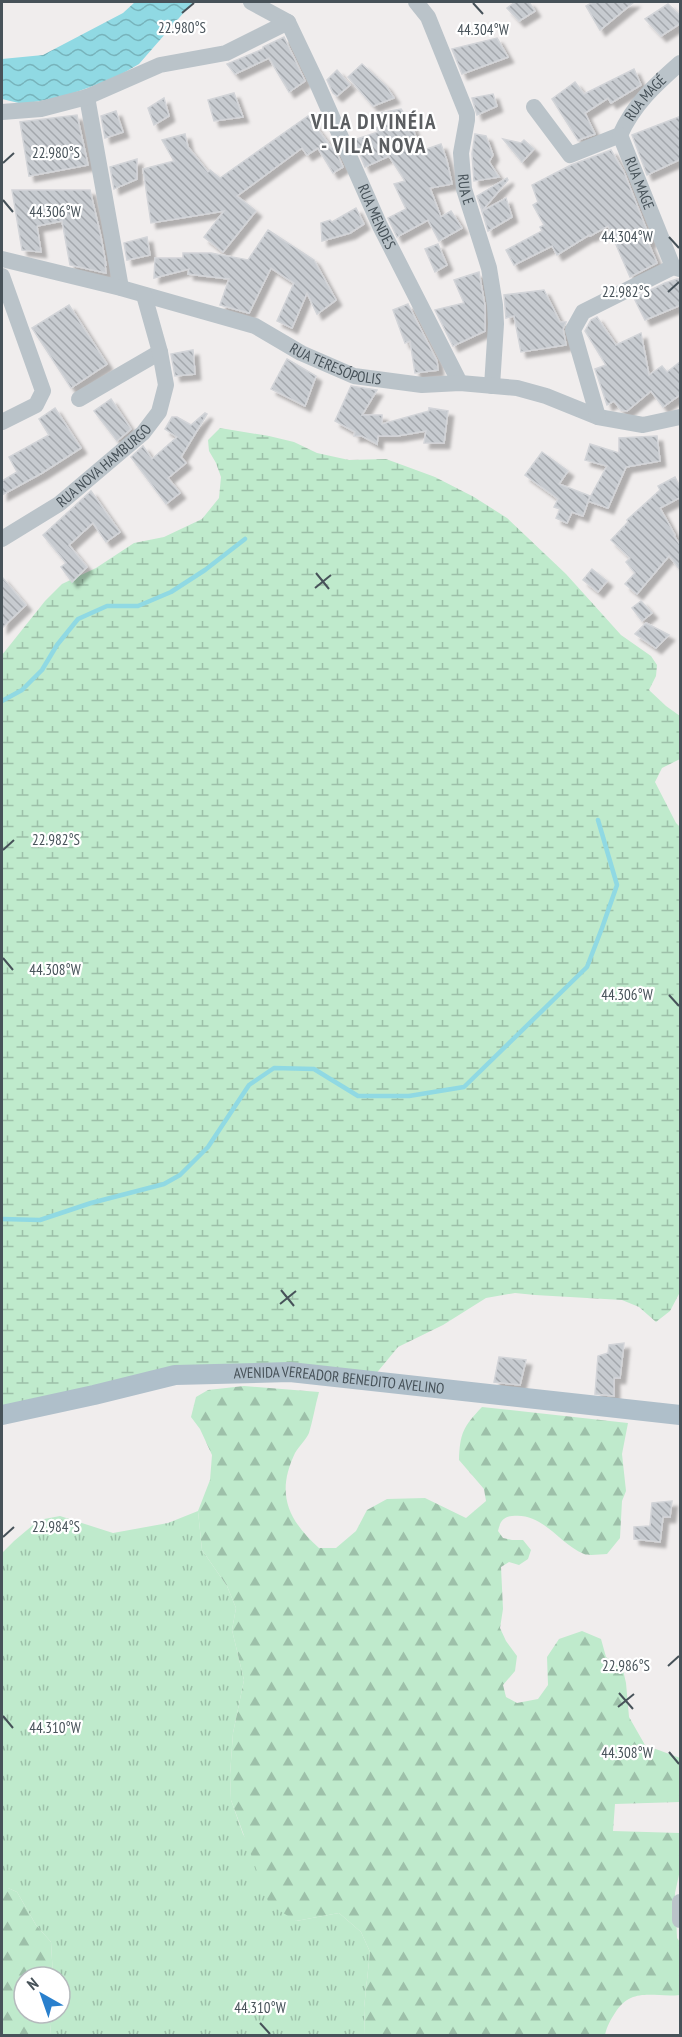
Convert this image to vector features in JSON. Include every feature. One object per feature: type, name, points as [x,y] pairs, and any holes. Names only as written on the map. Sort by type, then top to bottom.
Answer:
[{"type":"main road","name":"AVENIDA VEREADOR BENEDITO AVELINO","points":[[2,1415],[175,1375],[290,1372],[681,1415]]},
{"type":"street","points":[[251,2],[288,22]]},
{"type":"street","name":"RUA E","points":[[416,2],[428,17],[467,114],[461,153],[464,189],[489,268],[495,305],[492,386]]},
{"type":"street","points":[[2,112],[41,109],[87,97],[160,65],[226,52],[288,22]]},
{"type":"street","name":"RUA MENDES","points":[[288,22],[380,226],[460,383]]},
{"type":"street","name":"RUA MAGÉ","points":[[534,107],[570,155],[620,135],[629,115],[650,90],[681,63]]},
{"type":"street","points":[[87,97],[121,288]]},
{"type":"street","name":"RUA MAGE","points":[[620,135],[677,268]]},
{"type":"street","name":"RUA TERESÓPOLIS","points":[[2,259],[121,288],[255,326],[302,353],[354,376],[422,385],[460,383],[517,388],[546,396],[598,417],[643,425],[681,417]]},
{"type":"street","points":[[598,417],[573,330],[583,312],[677,268]]},
{"type":"street","points":[[2,276],[43,391],[36,405],[2,422]]},
{"type":"street","name":"RUA NOVA HAMBURGO","points":[[2,539],[59,504],[143,433],[159,412],[166,385],[160,352],[144,295]]},
{"type":"street","points":[[79,399],[160,352]]},
{"type":"street","points":[[681,1902],[681,1920]]},
{"type":"green space","points":[[220,428],[294,442],[317,453],[349,460],[386,459],[435,477],[474,497],[507,518],[566,574],[621,635],[651,656],[657,665],[656,676],[649,690],[680,716],[680,759],[662,768],[655,782],[680,827],[680,1292],[670,1311],[656,1322],[639,1307],[622,1300],[515,1293],[486,1298],[443,1325],[398,1347],[370,1381],[175,1375],[2,1415],[2,655],[45,601],[62,584],[96,568],[134,543],[164,537],[202,519],[219,498],[221,477],[209,451],[208,440]]},
{"type":"green space","points":[[244,1386],[319,1392],[309,1433],[295,1453],[289,1467],[286,1493],[292,1516],[319,1548],[336,1548],[356,1531],[367,1510],[387,1499],[425,1498],[466,1518],[486,1501],[484,1489],[459,1460],[460,1443],[464,1431],[482,1407],[628,1423],[622,1454],[626,1491],[622,1501],[620,1538],[607,1554],[584,1554],[533,1519],[512,1516],[502,1520],[498,1531],[503,1538],[523,1540],[531,1550],[528,1559],[519,1565],[509,1562],[501,1567],[503,1609],[500,1628],[517,1656],[515,1671],[503,1685],[506,1697],[517,1703],[538,1699],[548,1685],[547,1657],[559,1639],[582,1631],[601,1639],[606,1657],[623,1670],[629,1717],[645,1745],[680,1758],[680,1802],[615,1804],[613,1831],[680,1833],[680,1870],[675,1893],[677,1938],[680,1942],[680,1995],[644,1995],[629,1999],[615,2013],[605,2035],[365,2035],[364,2008],[370,1952],[361,1932],[339,1913],[296,1921],[269,1904],[231,1800],[233,1733],[244,1680],[232,1630],[236,1608],[227,1586],[202,1550],[198,1511],[210,1480],[212,1455],[200,1429],[191,1417],[196,1397],[208,1390]]},
{"type":"green space","points":[[198,1511],[202,1550],[227,1586],[236,1608],[232,1630],[244,1680],[233,1733],[230,1775],[231,1800],[243,1834],[296,1921],[339,1913],[361,1932],[370,1952],[364,2008],[365,2035],[50,2035],[51,2025],[72,2025],[72,1965],[52,1965],[51,1942],[36,1925],[17,1892],[2,1888],[2,1553],[39,1520],[60,1516],[113,1533],[168,1523]]},
{"type":"green space","points":[[2,1888],[8,1888],[17,1892],[36,1925],[51,1942],[52,1965],[12,1965],[12,2025],[51,2025],[50,2035],[2,2035]]},
{"type":"water","points":[[135,2],[193,2],[139,64],[113,79],[62,97],[23,104],[2,99],[2,59],[43,55],[123,13]]},
{"type":"building","points":[[515,2],[529,2],[535,11],[519,21],[507,8]]},
{"type":"building","points":[[593,2],[634,2],[600,30],[586,6]]},
{"type":"building","points":[[668,4],[681,16],[681,23],[661,36],[645,19]]},
{"type":"building","points":[[284,37],[305,81],[289,92],[269,58],[235,74],[227,64],[263,49]]},
{"type":"building","points":[[497,38],[508,57],[462,74],[452,49]]},
{"type":"building","points":[[362,64],[386,86],[394,98],[373,106],[348,77]]},
{"type":"building","points":[[634,69],[641,85],[611,103],[608,98],[585,113],[595,134],[578,140],[552,99],[575,82],[584,94]]},
{"type":"building","points":[[337,70],[350,85],[337,96],[333,93],[327,80]]},
{"type":"building","points":[[234,93],[243,117],[214,121],[208,100]]},
{"type":"building","points":[[493,94],[497,106],[477,115],[472,98]]},
{"type":"building","points":[[164,98],[169,116],[154,125],[148,108]]},
{"type":"building","points":[[401,109],[406,116],[408,115],[421,151],[441,144],[447,161],[452,184],[430,188],[441,217],[451,211],[462,228],[439,241],[428,220],[397,237],[388,218],[406,209],[394,184],[405,181],[389,156],[365,167],[354,140],[378,132],[376,128],[386,124],[378,113]]},
{"type":"building","points":[[116,111],[123,132],[105,138],[101,116]]},
{"type":"building","points":[[77,115],[88,165],[29,176],[20,122]]},
{"type":"building","points":[[308,116],[331,147],[334,147],[343,167],[333,173],[318,148],[307,155],[302,148],[237,196],[256,211],[223,252],[204,237],[224,211],[151,223],[143,169],[174,161],[162,140],[185,134],[188,147],[208,172],[210,170],[220,178]]},
{"type":"building","points":[[681,116],[681,159],[647,175],[632,135]]},
{"type":"building","points":[[475,134],[486,136],[493,155],[489,162],[499,177],[474,181],[472,154]]},
{"type":"building","points":[[503,139],[521,143],[524,140],[534,149],[522,162]]},
{"type":"building","points":[[611,150],[624,172],[651,241],[648,242],[657,263],[630,277],[608,226],[557,255],[552,246],[514,265],[506,250],[542,231],[540,227],[544,225],[533,205],[538,202],[532,185],[571,165]]},
{"type":"building","points":[[137,159],[137,179],[114,189],[110,167]]},
{"type":"building","points":[[507,178],[508,180],[482,211],[477,196]]},
{"type":"building","points":[[12,190],[90,190],[101,237],[106,273],[70,265],[62,221],[37,226],[41,252],[22,250]]},
{"type":"building","points":[[506,198],[512,217],[488,231],[482,211]]},
{"type":"building","points":[[356,208],[364,224],[350,233],[322,241],[321,223],[330,220],[332,222]]},
{"type":"building","points":[[268,230],[314,260],[336,300],[317,314],[307,293],[292,328],[277,321],[294,283],[271,268],[249,313],[220,305],[229,279],[188,274],[189,269],[154,278],[155,258],[183,258],[183,253],[211,253],[248,260]]},
{"type":"building","points":[[147,237],[150,255],[127,260],[124,243]]},
{"type":"building","points":[[438,244],[447,265],[435,272],[425,249]]},
{"type":"building","points":[[479,272],[485,306],[485,331],[453,346],[435,310],[464,303],[454,280]]},
{"type":"building","points":[[681,279],[681,305],[645,320],[634,298]]},
{"type":"building","points":[[544,290],[560,322],[566,322],[563,329],[566,345],[521,352],[514,316],[506,318],[504,295]]},
{"type":"building","points":[[408,304],[437,361],[438,370],[415,373],[410,341],[405,343],[393,310]]},
{"type":"building","points":[[69,305],[107,364],[71,388],[32,328]]},
{"type":"building","points":[[597,317],[616,345],[641,333],[649,375],[662,366],[667,372],[681,361],[681,394],[663,407],[651,391],[627,411],[621,410],[614,401],[607,405],[595,369],[606,365],[585,331],[591,320]]},
{"type":"building","points":[[193,350],[195,374],[175,376],[171,354]]},
{"type":"building","points":[[287,359],[316,376],[305,406],[271,389]]},
{"type":"building","points":[[351,386],[377,390],[362,415],[382,415],[382,424],[429,411],[429,408],[448,411],[444,443],[424,443],[426,431],[397,436],[378,436],[377,444],[362,436],[354,436],[355,432],[335,421]]},
{"type":"building","points":[[111,399],[131,429],[117,441],[94,411]]},
{"type":"building","points":[[55,408],[81,448],[2,495],[2,481],[17,472],[9,457],[49,435],[39,419]]},
{"type":"building","points":[[205,413],[207,414],[181,457],[186,463],[168,478],[180,493],[166,504],[131,457],[143,446],[152,459],[177,437],[165,429],[172,417],[177,417],[191,425]]},
{"type":"building","points":[[657,436],[660,461],[626,467],[608,508],[588,501],[607,466],[585,460],[590,444],[619,453],[619,438]]},
{"type":"building","points":[[542,452],[568,471],[559,484],[590,496],[583,516],[572,512],[567,523],[556,518],[560,509],[554,507],[558,499],[525,475]]},
{"type":"building","points":[[675,477],[681,489],[681,497],[660,508],[681,546],[681,571],[669,556],[637,594],[625,584],[635,573],[626,562],[630,558],[611,540],[628,522],[627,520],[660,490],[658,486]]},
{"type":"building","points":[[91,491],[120,532],[106,542],[93,523],[69,545],[87,567],[72,582],[61,567],[66,563],[43,535]]},
{"type":"building","points":[[592,569],[607,581],[598,592],[583,580]]},
{"type":"building","points":[[2,577],[26,605],[2,628]]},
{"type":"building","points":[[641,601],[652,613],[642,621],[632,608]]},
{"type":"building","points":[[646,623],[669,635],[656,648],[635,634]]},
{"type":"building","points":[[624,1343],[620,1378],[614,1378],[614,1396],[595,1394],[598,1356],[608,1353],[609,1345]]},
{"type":"building","points":[[499,1357],[526,1360],[520,1385],[494,1382]]},
{"type":"building","points":[[672,1501],[670,1517],[663,1517],[660,1542],[634,1539],[634,1527],[650,1526],[652,1503]]},
{"type":"waterway","points":[[2,701],[22,690],[42,670],[57,645],[78,619],[107,606],[138,606],[171,592],[205,570],[245,539]]},
{"type":"waterway","points":[[2,1219],[40,1220],[91,1203],[164,1184],[180,1175],[208,1147],[249,1085],[274,1068],[314,1069],[358,1096],[409,1096],[464,1087],[587,967],[617,885],[598,820]]},
{"type":"district","name":"VILA DIVINÉIA - VILA NOVA","points":[[374,134]]}]
